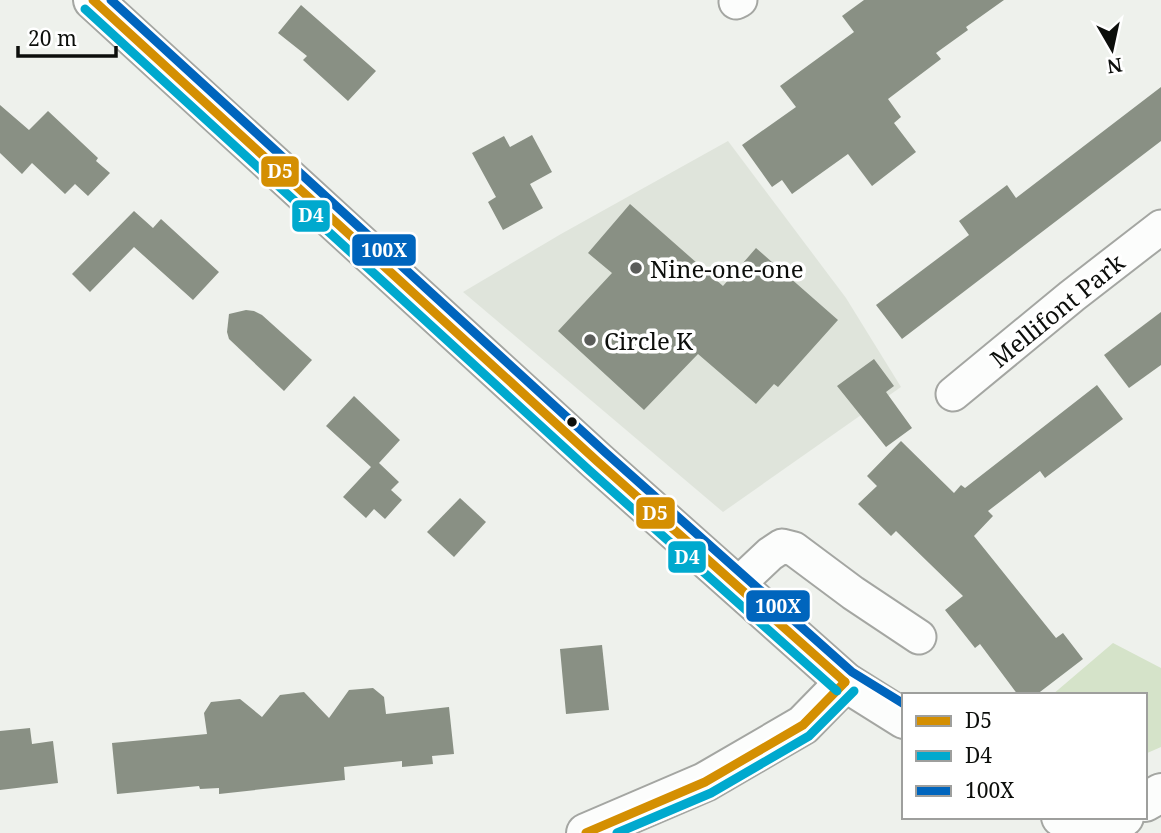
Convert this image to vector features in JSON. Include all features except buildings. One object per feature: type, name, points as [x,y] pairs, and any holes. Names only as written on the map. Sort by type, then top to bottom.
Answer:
[{"type":"main road","points":[[93,0],[598,462],[845,682],[902,718]]},
{"type":"main road","points":[[586,833],[705,782],[803,724],[845,682]]},
{"type":"main road","points":[[1064,819],[1087,833]]},
{"type":"main road","points":[[1103,833],[1121,819]]},
{"type":"street","name":"Mellifont Park","points":[[953,394],[1161,227]]},
{"type":"street","points":[[737,586],[782,546],[794,549],[919,637]]},
{"type":"shaded area","points":[[728,141],[846,298],[901,387],[723,512],[463,292]]},
{"type":"green space","points":[[1113,643],[1161,668],[1161,747],[1147,753],[1147,693],[1054,693]]},
{"type":"transit line","name":"D5","points":[[93,0],[598,462],[845,682]]},
{"type":"transit line","name":"100X","points":[[111,0],[606,453],[852,672],[902,703]]},
{"type":"transit line","name":"D4","points":[[85,9],[590,471],[837,691]]},
{"type":"transit line","name":"D5","points":[[586,833],[705,782],[803,725],[845,682]]},
{"type":"transit line","name":"D4","points":[[617,833],[711,793],[809,736],[854,691]]},
{"type":"place","name":"Nine-one-one","points":[[636,268]]},
{"type":"place","name":"Circle K","points":[[590,340]]}]
